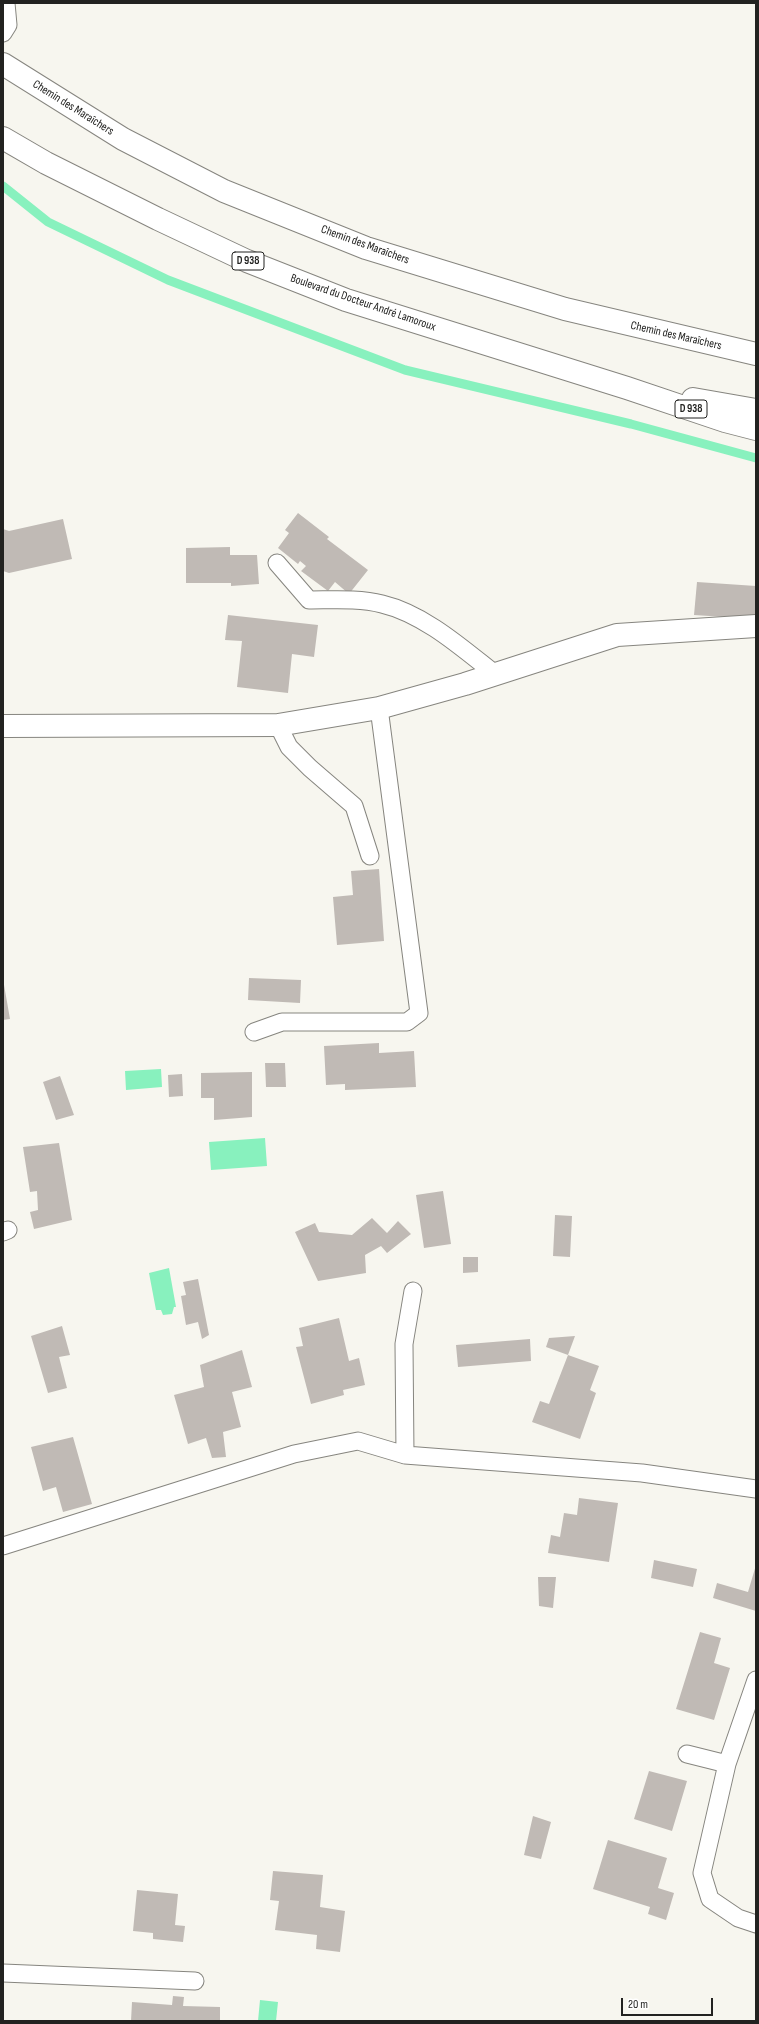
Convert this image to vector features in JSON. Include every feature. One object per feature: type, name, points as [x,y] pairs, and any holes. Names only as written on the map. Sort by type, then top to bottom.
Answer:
[{"type":"street","name":"Chemin des Maraîchers","points":[[3,64],[123,139],[224,191],[366,248],[565,310],[756,354]]},
{"type":"street","name":"Boulevard du Docteur André Lamoroux","points":[[3,138],[46,163],[158,219],[247,261],[346,300],[627,388],[725,421],[756,429]]},
{"type":"street","name":"Boulevard du Docteur André Lamoroux","points":[[627,388],[756,410]]},
{"type":"street","points":[[3,726],[278,725],[379,708],[466,684],[617,634],[756,626]]},
{"type":"lane","points":[[3,33],[8,25],[6,3]]},
{"type":"lane","points":[[277,563],[309,600],[344,600],[382,603],[418,618],[468,652],[495,674]]},
{"type":"lane","points":[[254,1032],[282,1022],[407,1022],[418,1013],[379,708]]},
{"type":"lane","points":[[278,725],[289,747],[310,768],[354,806],[370,856]]},
{"type":"lane","points":[[405,1455],[404,1344],[413,1291]]},
{"type":"lane","points":[[3,1546],[294,1454],[358,1441],[405,1455],[642,1473],[756,1489]]},
{"type":"lane","points":[[756,1680],[727,1764],[702,1873],[710,1899],[738,1918],[756,1924]]},
{"type":"lane","points":[[687,1754],[727,1764]]},
{"type":"lane","points":[[3,1973],[196,1981]]},
{"type":"shaded area","points":[[161,1069],[162,1087],[126,1090],[125,1071]]},
{"type":"shaded area","points":[[265,1138],[267,1166],[211,1170],[209,1142]]},
{"type":"shaded area","points":[[169,1268],[176,1307],[174,1307],[172,1314],[163,1315],[161,1310],[156,1310],[149,1273]]},
{"type":"shaded area","points":[[260,2000],[278,2002],[276,2021],[258,2021]]},
{"type":"building","points":[[298,513],[329,537],[327,539],[368,570],[349,594],[335,582],[328,591],[301,571],[306,566],[300,561],[298,564],[278,548],[289,533],[285,530]]},
{"type":"building","points":[[63,519],[72,559],[9,573],[3,571],[3,529],[9,531]]},
{"type":"building","points":[[230,547],[230,555],[257,555],[259,584],[231,586],[231,583],[186,583],[186,548]]},
{"type":"building","points":[[697,582],[756,586],[756,619],[694,615]]},
{"type":"building","points":[[228,615],[318,625],[314,657],[292,654],[288,693],[237,687],[242,641],[225,640]]},
{"type":"building","points":[[379,869],[384,941],[337,945],[333,897],[353,895],[351,871]]},
{"type":"building","points":[[249,978],[301,980],[300,1003],[248,1000]]},
{"type":"building","points":[[3,979],[10,1019],[3,1020]]},
{"type":"building","points":[[379,1043],[379,1053],[414,1051],[416,1087],[345,1090],[345,1084],[326,1085],[324,1046]]},
{"type":"building","points":[[265,1063],[285,1063],[286,1087],[266,1087]]},
{"type":"building","points":[[252,1072],[252,1117],[214,1120],[214,1098],[201,1098],[201,1073]]},
{"type":"building","points":[[182,1074],[183,1096],[169,1097],[168,1075]]},
{"type":"building","points":[[60,1076],[74,1115],[56,1120],[43,1082]]},
{"type":"building","points":[[59,1143],[72,1220],[34,1229],[30,1212],[38,1210],[37,1191],[30,1192],[23,1147]]},
{"type":"building","points":[[443,1191],[451,1244],[424,1248],[416,1195]]},
{"type":"building","points":[[555,1215],[572,1216],[570,1257],[553,1256]]},
{"type":"building","points":[[372,1218],[387,1233],[398,1221],[411,1234],[387,1253],[381,1246],[365,1255],[366,1273],[318,1281],[295,1232],[315,1223],[319,1232],[352,1235]]},
{"type":"building","points":[[463,1257],[478,1257],[478,1272],[463,1273]]},
{"type":"building","points":[[198,1279],[209,1335],[202,1339],[198,1322],[186,1325],[181,1296],[186,1295],[183,1282]]},
{"type":"building","points":[[339,1318],[349,1361],[359,1358],[365,1385],[343,1390],[344,1395],[311,1404],[296,1347],[303,1346],[299,1328]]},
{"type":"building","points":[[62,1326],[70,1355],[59,1357],[67,1388],[48,1393],[31,1336]]},
{"type":"building","points":[[575,1336],[568,1355],[546,1347],[549,1338]]},
{"type":"building","points":[[530,1339],[531,1361],[458,1367],[456,1345]]},
{"type":"building","points":[[242,1350],[252,1387],[232,1392],[241,1427],[223,1432],[226,1457],[212,1458],[206,1438],[188,1444],[174,1395],[204,1387],[200,1365]]},
{"type":"building","points":[[568,1355],[599,1366],[590,1390],[596,1393],[580,1439],[532,1422],[540,1401],[549,1404]]},
{"type":"building","points":[[73,1437],[92,1504],[63,1512],[56,1487],[43,1491],[31,1447]]},
{"type":"building","points":[[579,1498],[618,1503],[609,1562],[548,1553],[551,1535],[560,1537],[564,1513],[577,1515]]},
{"type":"building","points":[[654,1560],[697,1569],[693,1587],[651,1578]]},
{"type":"building","points":[[756,1565],[756,1611],[713,1598],[717,1583],[748,1592]]},
{"type":"building","points":[[538,1577],[556,1577],[553,1608],[539,1606]]},
{"type":"building","points":[[700,1632],[721,1638],[714,1663],[730,1668],[714,1720],[676,1709]]},
{"type":"building","points":[[649,1771],[687,1781],[672,1831],[634,1819]]},
{"type":"building","points":[[533,1816],[551,1822],[541,1859],[524,1855]]},
{"type":"building","points":[[608,1840],[667,1858],[658,1888],[674,1893],[666,1920],[648,1914],[650,1907],[593,1889]]},
{"type":"building","points":[[273,1871],[323,1875],[320,1907],[345,1911],[340,1952],[316,1949],[317,1935],[275,1930],[279,1901],[270,1900]]},
{"type":"building","points":[[137,1890],[178,1894],[175,1925],[185,1926],[183,1942],[153,1939],[153,1933],[133,1931]]},
{"type":"building","points":[[173,1996],[184,1997],[183,2006],[220,2007],[220,2021],[131,2021],[132,2002],[172,2005]]},
{"type":"waterway","points":[[3,186],[48,222],[168,280],[405,370],[631,424],[756,458]]}]
